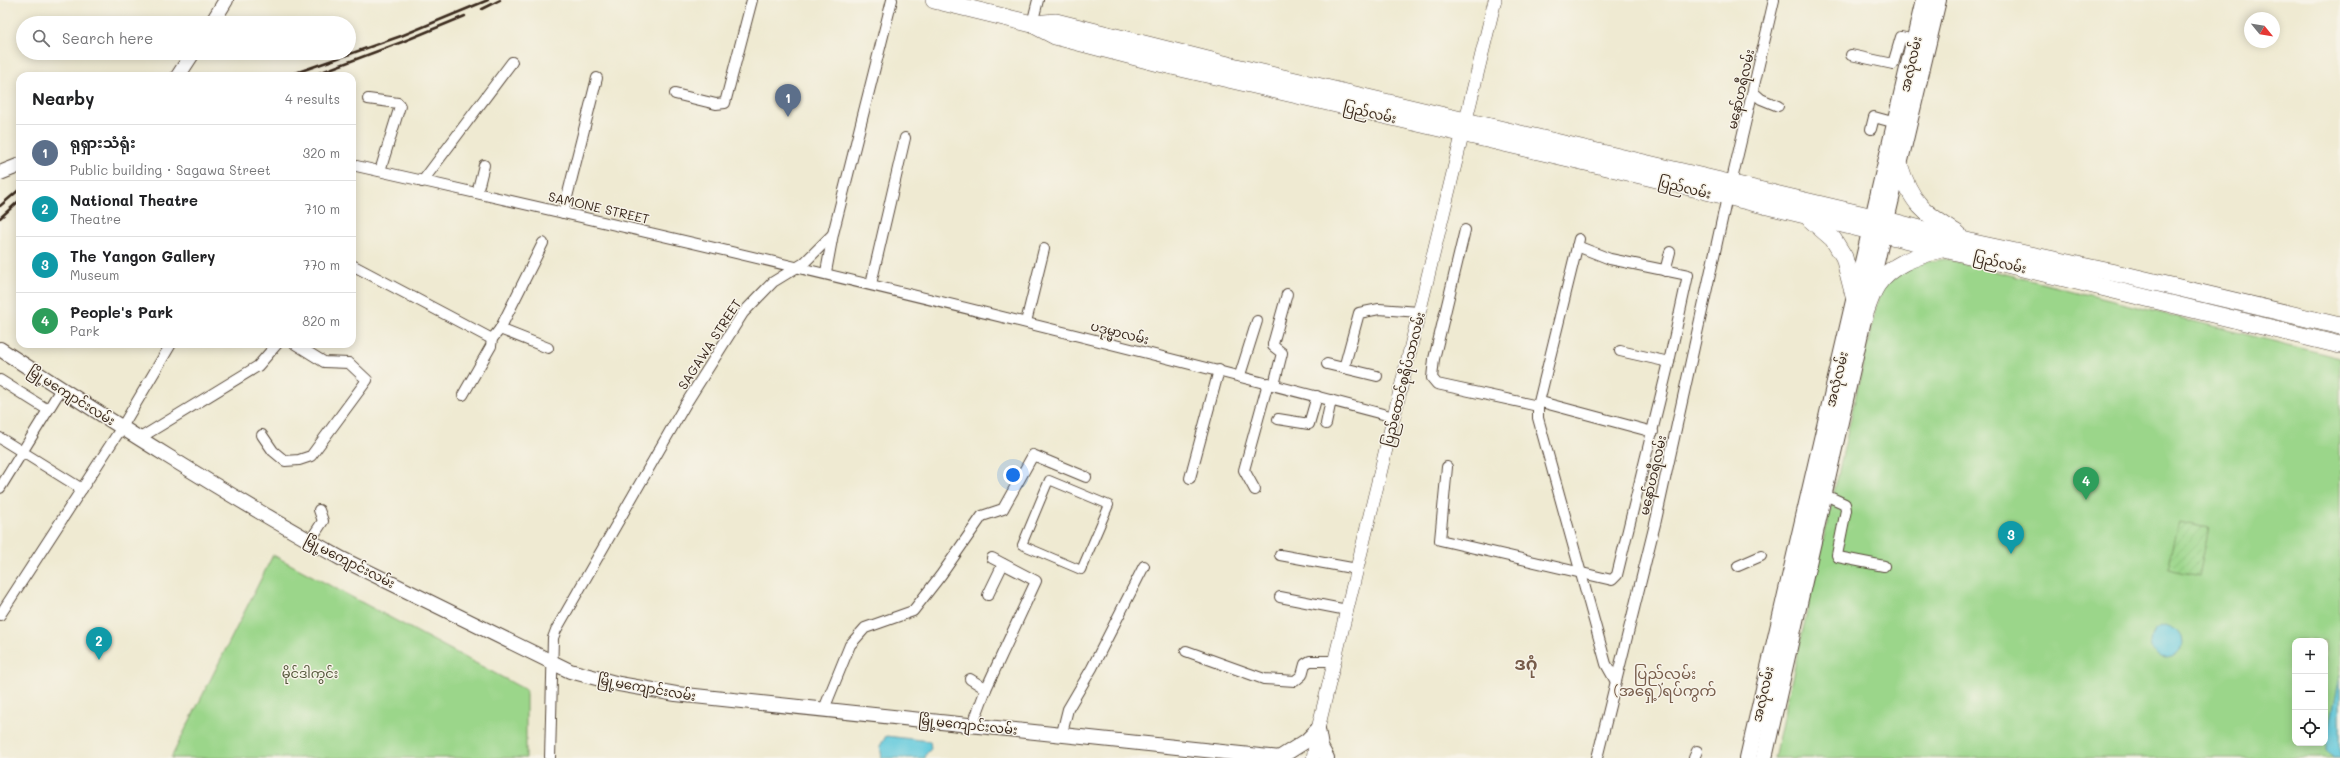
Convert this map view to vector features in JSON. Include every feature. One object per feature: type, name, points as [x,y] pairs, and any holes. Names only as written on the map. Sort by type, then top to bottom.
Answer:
[{"type":"highway","name":"ပြည်လမ်း","points":[[934,0],[1032,24],[1056,22],[1464,128],[1878,226],[1944,248],[2340,345]]},
{"type":"highway","points":[[1899,164],[1906,186],[1919,206],[1928,216],[1974,243]]},
{"type":"highway","name":"ပြည်လမ်း","points":[[1729,191],[1808,217],[1878,226],[1974,243],[2128,276],[2340,326]]},
{"type":"highway","points":[[1808,217],[1833,239],[1844,258],[1855,300]]},
{"type":"highway","points":[[1863,319],[1877,285],[1887,274],[1916,256],[1944,248]]},
{"type":"main road","points":[[216,16],[226,0]]},
{"type":"main road","name":"အလုံလမ်း","points":[[1748,758],[1851,343],[1863,319],[1896,123],[1924,0]]},
{"type":"main road","name":"အလုံလမ်း","points":[[1764,758],[1823,494],[1851,343],[1855,300],[1899,164],[1938,0]]},
{"type":"main road","points":[[181,72],[188,60]]},
{"type":"main road","points":[[0,173],[16,167]]},
{"type":"main road","name":"မြို့မကျောင်းလမ်း","points":[[0,349],[140,438],[310,541],[570,671],[619,684],[666,692],[1062,733],[1275,758]]},
{"type":"main road","points":[[1275,758],[1306,741],[1318,729]]},
{"type":"main road","points":[[1318,729],[1321,747],[1327,758]]},
{"type":"street","points":[[675,94],[716,104],[725,103],[752,0]]},
{"type":"street","points":[[826,272],[833,234],[892,0]]},
{"type":"street","points":[[1032,24],[1038,0]]},
{"type":"street","name":"ပြည်ထောင်စုရိပ်သာလမ်း","points":[[1313,758],[1318,729],[1334,661],[1495,0]]},
{"type":"street","name":"မနော်ဟရီလမ်း","points":[[1597,758],[1656,520],[1729,191],[1774,0]]},
{"type":"street","points":[[1851,56],[1893,64],[1901,36],[1916,40]]},
{"type":"street","points":[[422,182],[512,62]]},
{"type":"street","points":[[563,213],[597,78]]},
{"type":"street","points":[[1753,92],[1760,99],[1778,106]]},
{"type":"street","points":[[368,99],[398,103],[400,106],[380,172]]},
{"type":"street","points":[[1871,129],[1874,117],[1896,123]]},
{"type":"street","points":[[871,284],[905,138]]},
{"type":"street","points":[[477,193],[484,165]]},
{"type":"street","name":"SAMONE STREET","points":[[356,166],[840,276]]},
{"type":"street","points":[[1465,230],[1434,359],[1432,378],[1437,384],[1539,404],[1653,432]]},
{"type":"street","name":"SAGAWA STREET","points":[[550,758],[554,664],[553,638],[556,630],[685,405],[743,313],[773,282],[799,266],[833,234]]},
{"type":"street","points":[[463,395],[491,346],[492,339],[500,328],[543,243]]},
{"type":"street","points":[[1447,467],[1440,540],[1581,573],[1612,580],[1615,578],[1653,432],[1688,275],[1610,259],[1578,243],[1539,404],[1538,418],[1581,573],[1606,664],[1616,680]]},
{"type":"street","points":[[1026,322],[1044,249]]},
{"type":"street","points":[[1665,271],[1670,252]]},
{"type":"street","points":[[356,268],[492,339]]},
{"type":"street","name":"ပဒုမ္မာလမ်း","points":[[840,276],[1240,375],[1394,417]]},
{"type":"street","points":[[1255,490],[1244,470],[1282,354],[1273,346],[1273,344],[1287,294]]},
{"type":"street","points":[[1344,368],[1359,314],[1379,309],[1419,312]]},
{"type":"street","points":[[1240,375],[1258,321]]},
{"type":"street","points":[[500,328],[548,348]]},
{"type":"street","points":[[0,615],[122,426],[169,348]]},
{"type":"street","points":[[140,438],[258,366],[274,348]]},
{"type":"street","points":[[262,435],[273,451],[285,461],[299,460],[311,456],[367,380],[349,363],[324,362],[301,348]]},
{"type":"street","points":[[1620,351],[1669,362]]},
{"type":"street","points":[[1327,364],[1377,376]]},
{"type":"street","points":[[1190,478],[1219,370]]},
{"type":"street","points":[[0,380],[48,410]]},
{"type":"street","points":[[0,488],[61,389]]},
{"type":"street","points":[[1278,419],[1309,424],[1317,396]]},
{"type":"street","points":[[1326,424],[1331,400]]},
{"type":"street","points":[[0,438],[82,489]]},
{"type":"street","points":[[824,709],[850,645],[857,636],[865,628],[913,611],[942,575],[982,516],[1003,509],[1033,455],[1086,477]]},
{"type":"street","points":[[1049,480],[1108,505],[1081,570],[1022,544],[1049,480]]},
{"type":"street","points":[[1823,494],[1845,504],[1846,510],[1837,554],[1838,557],[1884,566]]},
{"type":"street","points":[[310,541],[323,521],[319,510]]},
{"type":"street","points":[[1280,555],[1357,569]]},
{"type":"street","points":[[1738,566],[1761,556]]},
{"type":"street","points":[[974,724],[986,689],[1036,581],[992,558]]},
{"type":"street","points":[[988,596],[1003,564]]},
{"type":"street","points":[[1062,733],[1068,710],[1092,668],[1144,566]]},
{"type":"street","points":[[1280,596],[1347,610]]},
{"type":"street","points":[[1186,651],[1264,679],[1295,681],[1302,675],[1306,664],[1310,661],[1334,661]]},
{"type":"street","points":[[970,679],[986,689]]},
{"type":"green space","points":[[1946,259],[2340,358],[2340,758],[1774,758],[1880,289],[1910,264]]},
{"type":"green space","points":[[2179,522],[2209,528],[2199,576],[2168,569]]},
{"type":"green space","name":"မိုင်ဒါကွင်း","points":[[273,555],[526,690],[526,758],[171,758]]},
{"type":"water","points":[[2163,626],[2169,626],[2179,633],[2182,642],[2181,648],[2175,655],[2169,658],[2163,658],[2153,651],[2150,645],[2150,639],[2157,629]]},
{"type":"water","points":[[2340,676],[2340,758],[2332,758],[2327,751],[2328,734]]},
{"type":"water","points":[[886,736],[930,741],[931,749],[926,754],[925,758],[882,758],[880,746]]},
{"type":"railway","points":[[356,52],[401,36],[488,0]]},
{"type":"railway","points":[[482,9],[500,0]]},
{"type":"railway","points":[[356,59],[465,16]]},
{"type":"railway","points":[[298,72],[333,60]]},
{"type":"railway","points":[[322,72],[354,60]]},
{"type":"railway","points":[[0,206],[16,192]]},
{"type":"railway","points":[[0,218],[16,204]]},
{"type":"place","name":"ရုရှားသံရုံး","points":[[788,117]]},
{"type":"place","name":"People's Park","points":[[2086,500]]},
{"type":"place","name":"The Yangon Gallery","points":[[2011,554]]},
{"type":"place","name":"National Theatre","points":[[99,660]]},
{"type":"district","name":"ဒဂုံ","points":[[1526,663]]},
{"type":"district","name":"ပြည်လမ်း (အရှေ့)ရပ်ကွက်","points":[[1665,682]]}]
